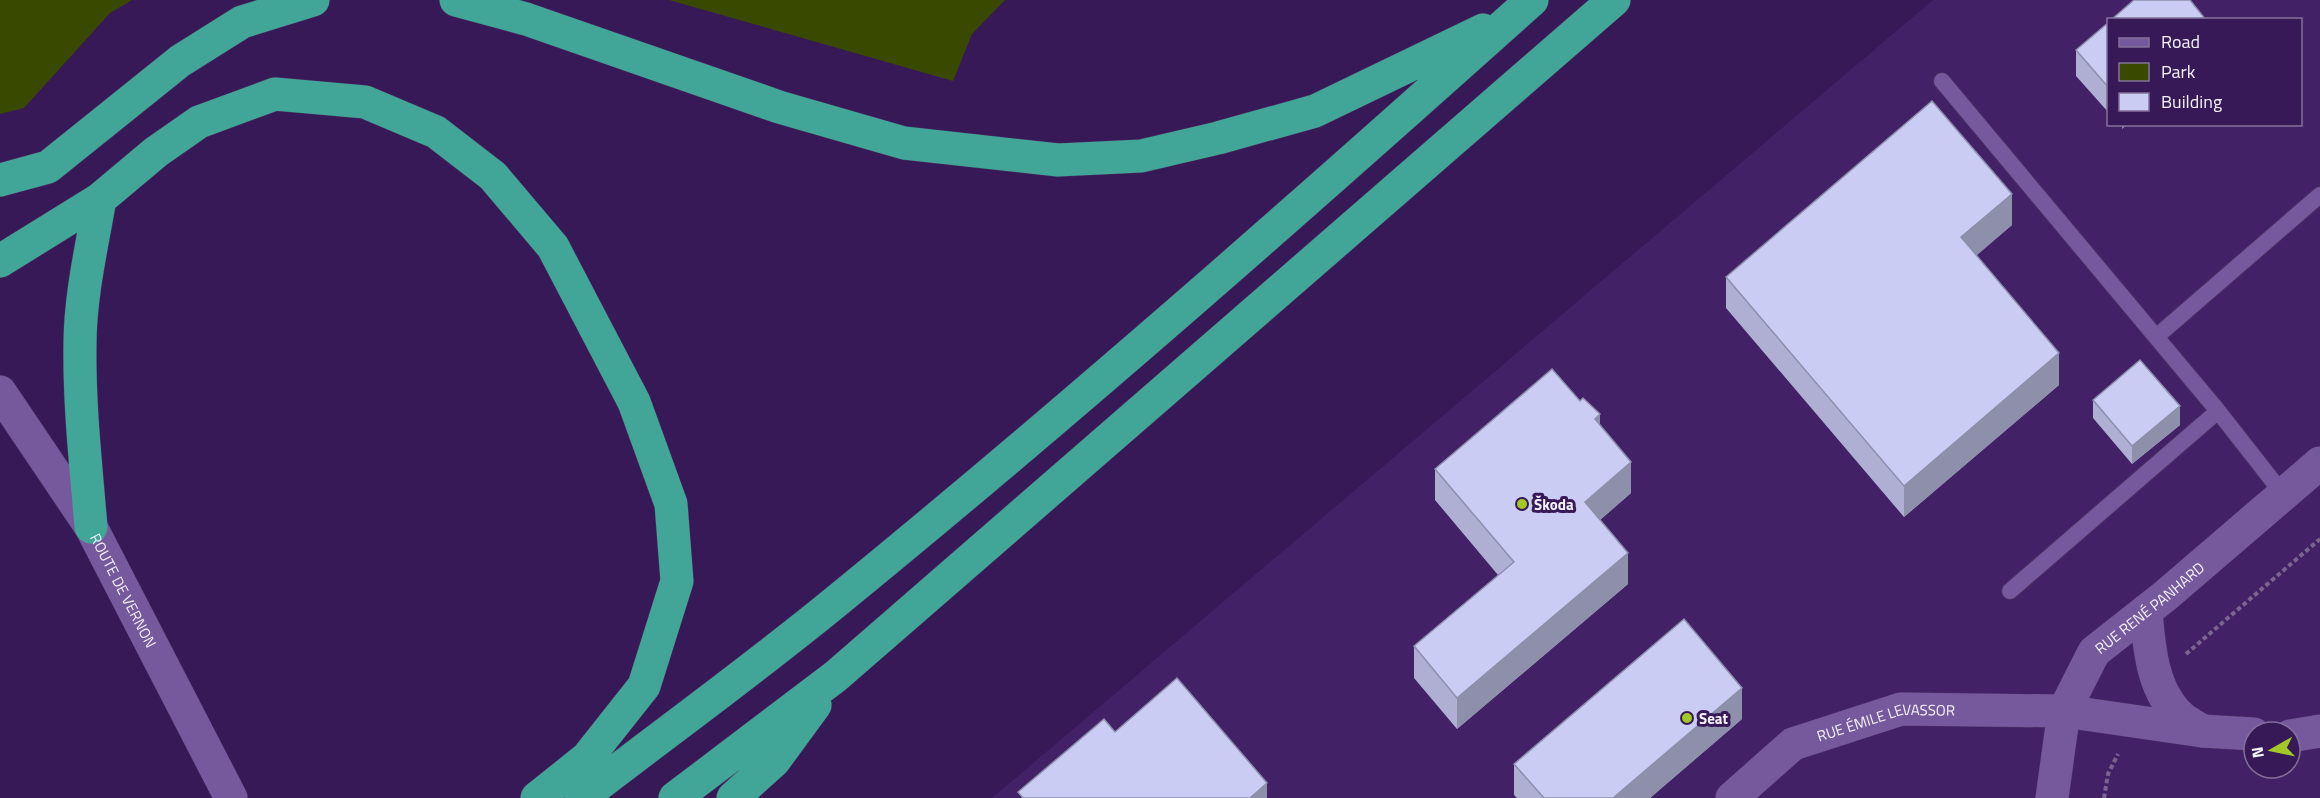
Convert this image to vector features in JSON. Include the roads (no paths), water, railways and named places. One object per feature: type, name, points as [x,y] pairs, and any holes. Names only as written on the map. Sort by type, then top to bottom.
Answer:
[{"type":"highway","points":[[0,180],[48,167],[180,61],[242,22],[313,0]]},
{"type":"highway","points":[[456,0],[526,19],[779,107],[904,143],[1058,160],[1141,156],[1218,138],[1315,111],[1524,7]]},
{"type":"highway","points":[[675,798],[836,676],[1614,0]]},
{"type":"highway","points":[[581,798],[841,597],[1143,342],[1383,135],[1524,7]]},
{"type":"highway","points":[[0,261],[100,199],[156,152],[199,122],[275,94],[365,102],[436,132],[494,176],[553,247],[634,402],[671,504],[677,581],[644,686],[587,758],[537,798]]},
{"type":"highway","points":[[91,527],[82,428],[80,342],[88,266],[100,199]]},
{"type":"highway","points":[[733,798],[774,761],[836,676]]},
{"type":"street","name":"ROUTE DE VERNON","points":[[0,392],[91,527],[231,798]]},
{"type":"street","name":"RUE RENÉ PANHARD","points":[[2052,798],[2064,711],[2094,652],[2146,611],[2320,463]]},
{"type":"street","points":[[2146,611],[2152,661],[2160,687],[2182,718],[2202,730]]},
{"type":"street","name":"RUE ÉMILE LEVASSOR","points":[[1732,798],[1793,744],[1901,709],[2064,711],[2202,730],[2242,733]]},
{"type":"street","points":[[2302,734],[2320,731]]},
{"type":"lane","points":[[1942,81],[2218,411],[2283,494]]},
{"type":"lane","points":[[2156,337],[2320,195]]},
{"type":"lane","points":[[2010,591],[2218,411]]},
{"type":"place","name":"Škoda","points":[[1522,504]]},
{"type":"place","name":"Seat","points":[[1687,718]]}]
